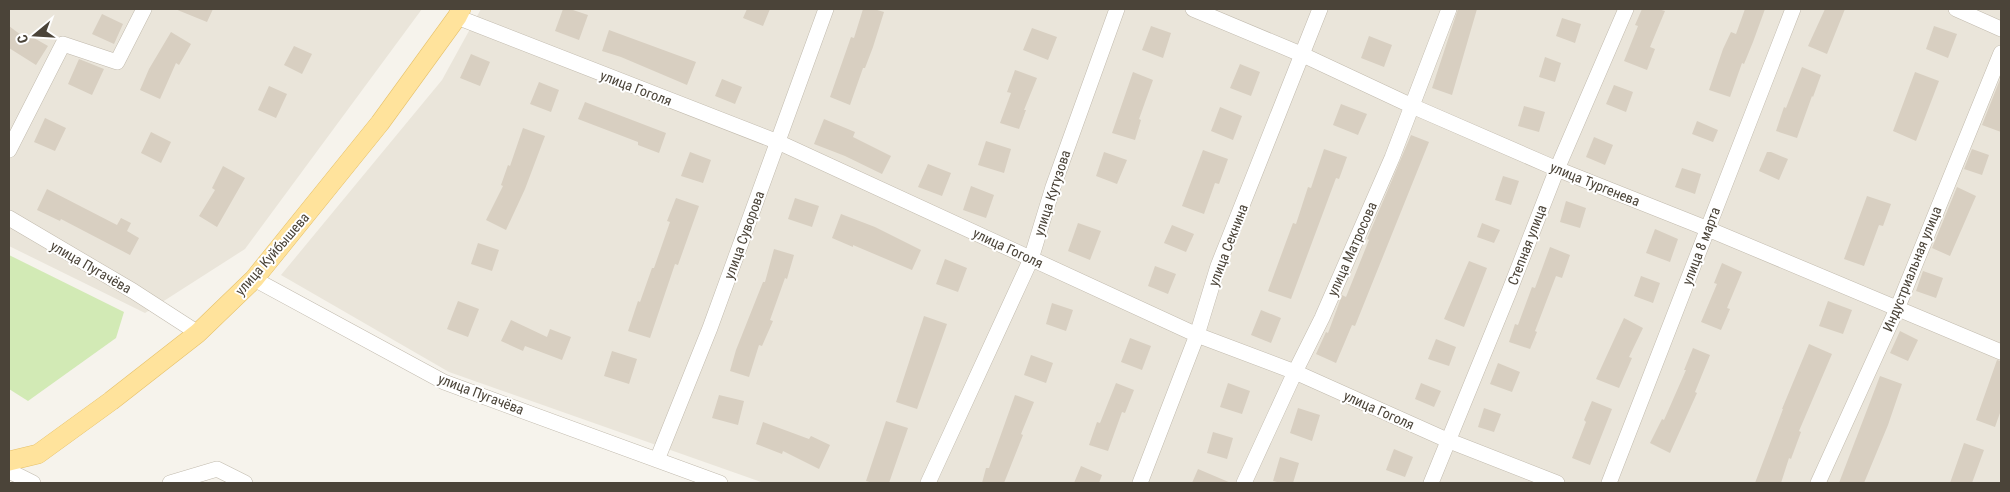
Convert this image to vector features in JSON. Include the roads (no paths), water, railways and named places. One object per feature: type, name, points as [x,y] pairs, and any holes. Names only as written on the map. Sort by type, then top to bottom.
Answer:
[{"type":"main road","name":"улица Куйбышева","points":[[9,462],[38,454],[111,401],[198,333],[254,279],[380,123],[459,13]]},
{"type":"street","points":[[9,150],[63,44],[117,62],[144,9]]},
{"type":"street","name":"улица Суворова","points":[[657,460],[710,328],[826,9]]},
{"type":"street","name":"улица Кутузова","points":[[928,483],[1031,259],[1053,187],[1117,9]]},
{"type":"street","name":"улица Тургенева","points":[[1193,9],[1303,55],[1412,106],[1557,169],[1708,229],[2001,352]]},
{"type":"street","name":"улица Секнина","points":[[1140,483],[1197,335],[1218,266],[1320,9]]},
{"type":"street","name":"улица Матросова","points":[[1244,483],[1322,318],[1392,158],[1449,9]]},
{"type":"street","name":"Степная улица","points":[[1431,483],[1557,169],[1626,9]]},
{"type":"street","name":"улица 8 марта","points":[[1609,483],[1793,9]]},
{"type":"street","points":[[1956,9],[2001,29]]},
{"type":"street","name":"улица Гоголя","points":[[459,13],[778,142],[1197,335],[1295,372],[1447,440],[1558,483]]},
{"type":"street","name":"Индустриальная улица","points":[[1818,483],[1897,309],[1977,108],[2001,53]]},
{"type":"street","name":"улица Пугачёва","points":[[9,218],[133,291],[198,333]]},
{"type":"street","name":"улица Пугачёва","points":[[254,279],[444,382],[720,483]]},
{"type":"street","points":[[170,483],[217,469],[245,483]]},
{"type":"street","points":[[9,471],[33,483]]}]
